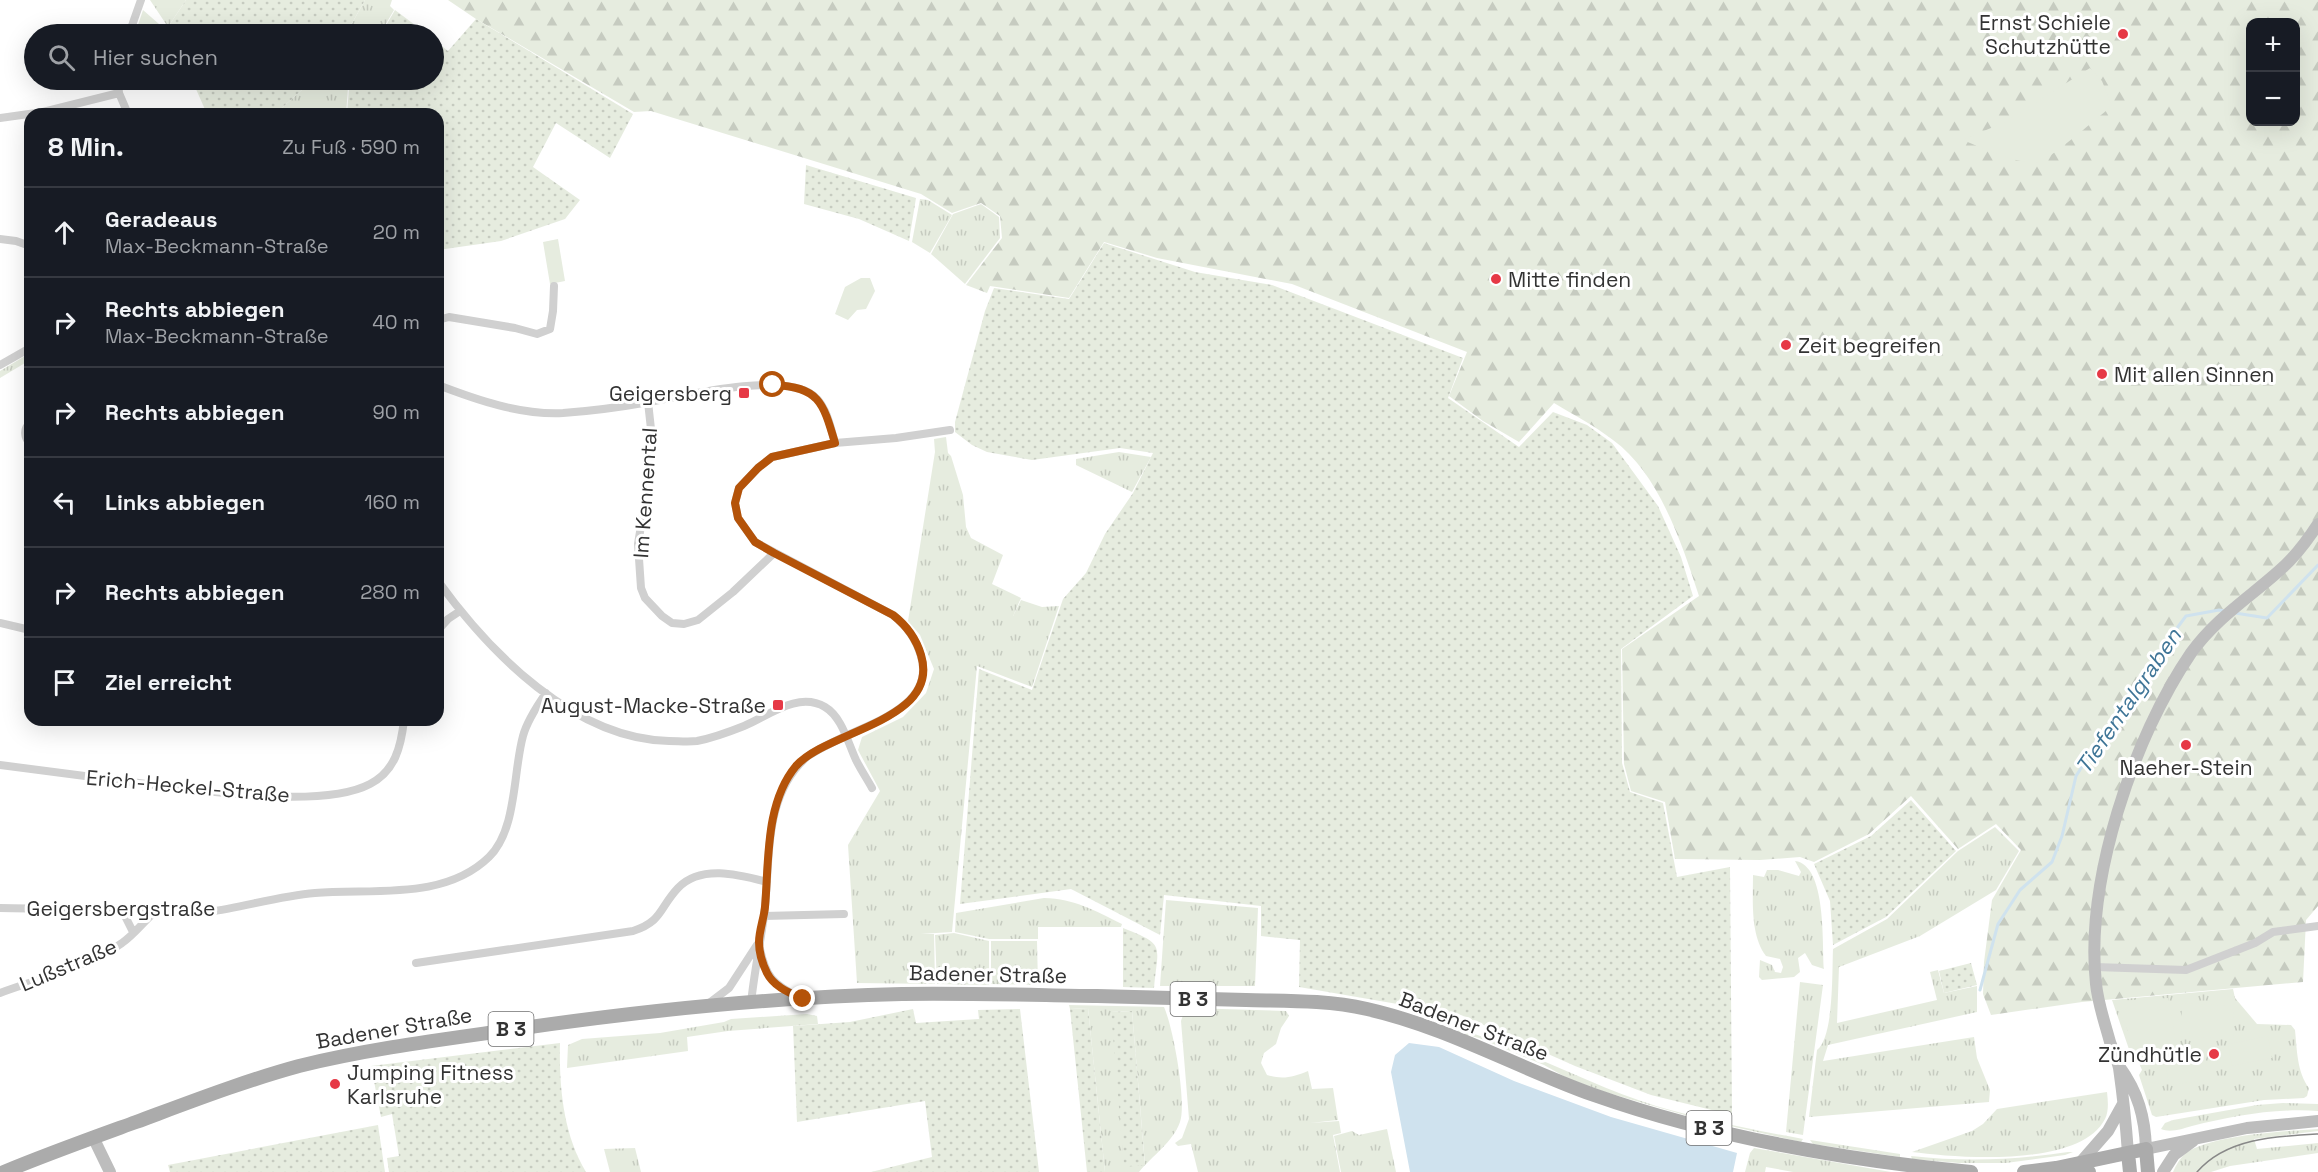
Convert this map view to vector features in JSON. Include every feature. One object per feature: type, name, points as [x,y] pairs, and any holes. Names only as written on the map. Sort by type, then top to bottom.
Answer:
[{"type":"main road","name":"Badener Straße","points":[[4,1172],[218,1091],[300,1066],[428,1041],[561,1022],[705,1006],[901,994],[1300,1000],[1368,1009],[1440,1031],[1578,1089],[1674,1119],[1805,1148],[1971,1172]]},
{"type":"main road","points":[[2024,1172],[2085,1167],[2146,1149],[2148,1172]]},
{"type":"main road","points":[[2128,1153],[2130,1172]]},
{"type":"street","points":[[133,24],[141,0]]},
{"type":"street","points":[[119,90],[125,108]]},
{"type":"street","points":[[59,108],[119,93]]},
{"type":"street","points":[[0,118],[24,115]]},
{"type":"street","points":[[0,239],[24,244]]},
{"type":"street","points":[[444,318],[449,317],[515,328],[537,334],[550,329],[554,311],[554,286]]},
{"type":"street","points":[[0,366],[24,352]]},
{"type":"street","points":[[444,387],[502,406],[560,413],[743,387],[793,386],[810,393],[821,404],[835,443]]},
{"type":"street","name":"Im Kennental","points":[[648,402],[651,465],[638,544],[641,588],[645,598],[672,623],[684,624],[698,620],[733,592],[774,553]]},
{"type":"street","points":[[751,1003],[764,916],[771,831],[786,781],[796,766],[808,756],[845,736],[887,718],[898,710],[915,694],[923,676],[924,664],[918,644],[904,624],[893,615],[755,542],[738,518],[735,503],[739,488],[772,457],[835,443],[896,438],[950,430]]},
{"type":"street","points":[[2128,1153],[2119,1066],[2101,1010],[2095,967],[2100,888],[2120,812],[2135,765],[2154,721],[2176,678],[2206,634],[2298,552],[2318,524]]},
{"type":"street","points":[[444,589],[460,611],[498,653],[546,693],[607,729],[645,739],[700,740],[731,731],[793,704],[814,702],[833,712],[872,788]]},
{"type":"street","points":[[444,623],[460,611]]},
{"type":"street","points":[[0,623],[24,629]]},
{"type":"street","name":"Geigersbergstraße","points":[[0,908],[207,912],[293,895],[422,887],[449,882],[474,869],[490,856],[503,837],[523,735],[546,693]]},
{"type":"street","name":"Erich-Heckel-Straße","points":[[0,765],[235,794],[312,797],[362,788],[382,776],[393,764],[402,743],[403,726]]},
{"type":"street","points":[[416,963],[633,932],[657,919],[678,888],[695,876],[706,874],[742,876],[767,882]]},
{"type":"street","name":"Lußstraße","points":[[122,910],[133,932]]},
{"type":"street","name":"Lußstraße","points":[[0,993],[92,960],[123,943],[156,911]]},
{"type":"street","points":[[764,916],[844,914]]},
{"type":"street","points":[[2095,967],[2186,970],[2255,943],[2274,932],[2318,926]]},
{"type":"street","points":[[759,942],[768,975],[776,984],[803,999]]},
{"type":"street","points":[[705,1006],[729,988],[759,942]]},
{"type":"street","points":[[2119,1066],[2137,1095],[2144,1121],[2146,1149],[2272,1124],[2318,1121]]},
{"type":"street","points":[[2085,1167],[2123,1104]]},
{"type":"street","points":[[93,1137],[110,1172]]},
{"type":"street","points":[[2163,1172],[2174,1155],[2196,1138]]},
{"type":"green space","points":[[150,0],[186,0],[170,24],[166,24]]},
{"type":"green space","points":[[186,0],[365,0],[352,24],[170,24]]},
{"type":"green space","points":[[365,0],[392,0],[390,6],[394,10],[386,24],[352,24]]},
{"type":"green space","points":[[448,0],[2318,0],[2318,906],[2306,920],[2303,982],[2082,1002],[1991,1015],[1983,994],[1984,962],[1992,900],[2021,850],[1996,824],[1958,849],[1911,796],[1869,834],[1814,862],[1800,857],[1760,860],[1675,859],[1665,802],[1631,791],[1624,764],[1622,649],[1699,596],[1685,554],[1656,490],[1629,454],[1613,440],[1554,403],[1519,442],[1483,421],[1449,396],[1467,352],[1292,284],[1157,258],[1104,242],[1069,298],[990,286],[987,293],[966,285],[1002,238],[1000,216],[981,203],[952,213],[921,194],[651,111],[634,112],[476,19]]},
{"type":"green space","points":[[143,10],[159,24],[138,24]]},
{"type":"green space","points":[[395,10],[414,24],[387,24]]},
{"type":"green space","points":[[476,19],[633,114],[610,158],[556,123],[533,167],[580,200],[565,219],[501,241],[444,249],[444,108],[347,108],[349,90],[444,90],[444,48],[448,51]]},
{"type":"green space","points":[[2090,68],[2102,81],[2112,106],[2044,159],[2038,162],[2020,161],[1962,140],[2003,123]]},
{"type":"green space","points":[[196,90],[302,90],[282,108],[204,108]]},
{"type":"green space","points":[[302,90],[348,90],[346,108],[282,108]]},
{"type":"green space","points":[[806,165],[916,198],[909,241],[859,219],[804,204]]},
{"type":"green space","points":[[920,199],[928,200],[952,215],[930,253],[912,242]]},
{"type":"green space","points":[[981,204],[999,217],[1000,238],[965,284],[931,254],[953,214]]},
{"type":"green space","points":[[558,239],[565,281],[550,284],[543,242]]},
{"type":"green space","points":[[1104,243],[1195,272],[1272,285],[1463,358],[1448,398],[1519,447],[1553,412],[1587,425],[1612,443],[1658,506],[1681,557],[1693,596],[1621,649],[1622,763],[1630,792],[1663,803],[1677,877],[1730,867],[1732,1115],[1651,1095],[1575,1066],[1461,1015],[1299,987],[1300,940],[1261,936],[1261,906],[1164,895],[1160,935],[1071,889],[960,904],[979,669],[1032,690],[1063,599],[1086,573],[1105,534],[1133,493],[1153,453],[1120,448],[1032,460],[987,452],[972,445],[955,432],[955,422],[985,311],[994,288],[1069,299]]},
{"type":"green space","points":[[861,278],[870,278],[875,291],[866,309],[857,310],[848,320],[835,314],[845,287]]},
{"type":"green space","points":[[24,357],[24,364],[0,378],[0,371]]},
{"type":"green space","points":[[946,437],[948,453],[951,456],[963,495],[966,527],[971,538],[1003,555],[992,584],[1021,598],[1013,616],[1021,600],[1042,607],[1059,606],[1032,687],[977,666],[952,932],[921,934],[934,934],[935,984],[857,983],[848,845],[880,791],[858,750],[862,737],[903,717],[926,693],[934,669],[920,635],[908,621],[935,452],[934,439]]},
{"type":"green space","points":[[1119,452],[1151,457],[1132,492],[1076,465],[1076,459]]},
{"type":"green space","points":[[1911,800],[1956,851],[1886,917],[1833,945],[1830,901],[1814,864],[1871,836]]},
{"type":"green space","points":[[1995,827],[2019,851],[1996,890],[1920,936],[1839,967],[1837,1023],[1937,1000],[1930,972],[1938,970],[1944,993],[1977,986],[1977,1012],[1828,1045],[1823,1061],[1974,1037],[1977,1058],[1990,1090],[1989,1102],[1809,1117],[1817,1050],[1823,1043],[1829,1018],[1833,949],[1887,919],[1958,851]]},
{"type":"green space","points":[[1795,861],[1805,866],[1813,876],[1818,890],[1824,969],[1812,965],[1805,953],[1798,958],[1800,972],[1794,977],[1762,980],[1759,977],[1760,960],[1772,965],[1775,972],[1781,973],[1783,967],[1780,959],[1766,956],[1757,938],[1753,906],[1753,875],[1764,877],[1767,870],[1778,870],[1799,876],[1801,872]]},
{"type":"green space","points":[[1044,898],[1084,906],[1122,924],[1121,927],[1038,927],[1038,939],[989,939],[955,932],[956,913]]},
{"type":"green space","points":[[1166,900],[1258,908],[1255,986],[1160,986]]},
{"type":"green space","points":[[1123,928],[1147,938],[1156,948],[1154,988],[1123,987]]},
{"type":"green space","points":[[954,933],[989,941],[989,985],[937,984],[935,935]]},
{"type":"green space","points":[[991,941],[1037,941],[1038,985],[991,984]]},
{"type":"green space","points":[[1971,963],[1977,985],[1944,993],[1939,971]]},
{"type":"green space","points":[[1800,982],[1823,985],[1803,1135],[1786,1132]]},
{"type":"green space","points":[[2233,989],[2235,998],[2257,1024],[2291,1025],[2295,1030],[2300,1068],[2309,1088],[2307,1096],[2264,1100],[2156,1117],[2152,1115],[2139,1075],[2142,1070],[2139,1063],[2134,1062],[2132,1058],[2112,1000]]},
{"type":"green space","points":[[2168,998],[2177,1047],[2140,1058],[2114,1001]]},
{"type":"green space","points":[[2182,1003],[2234,1006],[2233,1039],[2181,1036]]},
{"type":"green space","points":[[1069,1005],[1164,1007],[1178,1064],[1182,1112],[1180,1122],[1172,1136],[1139,1172],[1105,1172],[1088,1008],[1070,1009]],"holes":[[[1132,1011],[1145,1165],[1111,1012]]]},
{"type":"green space","points":[[1088,1008],[1105,1172],[1087,1172],[1070,1009]]},
{"type":"green space","points":[[1188,1008],[1286,1011],[1289,1016],[1281,1028],[1276,1044],[1264,1053],[1261,1063],[1267,1075],[1288,1077],[1308,1071],[1312,1089],[1333,1088],[1338,1120],[1310,1123],[1339,1121],[1341,1133],[1333,1135],[1340,1172],[1198,1172],[1191,1144],[1178,1146],[1175,1143],[1182,1138],[1189,1119],[1181,1021]]},
{"type":"green space","points":[[913,1009],[916,1023],[979,1019],[978,1010],[1020,1009],[1039,1172],[871,1172],[932,1157],[925,1101],[797,1122],[793,1026],[850,1022]]},
{"type":"green space","points":[[1132,1011],[1145,1165],[1124,1167],[1111,1012]]},
{"type":"green space","points":[[807,1014],[817,1016],[818,1024],[728,1031],[687,1037],[688,1051],[567,1068],[568,1045],[582,1039],[660,1033],[731,1019]]},
{"type":"green space","points":[[1459,1029],[1656,1106],[1692,1116],[1803,1139],[1801,1142],[1695,1118],[1605,1092],[1567,1078],[1544,1065],[1479,1038],[1458,1033]]},
{"type":"green space","points":[[2268,1036],[2272,1058],[2232,1066],[2228,1044]]},
{"type":"green space","points":[[560,1043],[560,1076],[567,1126],[586,1172],[389,1172],[387,1158],[399,1156],[392,1114],[381,1117],[371,1066]]},
{"type":"green space","points":[[2205,1054],[2208,1080],[2169,1085],[2165,1059]]},
{"type":"green space","points":[[2107,1092],[2108,1109],[2105,1119],[2091,1135],[2071,1146],[2045,1153],[2016,1156],[1958,1156],[1912,1152],[1972,1131],[1983,1124],[1997,1109]]},
{"type":"green space","points":[[2318,1104],[2318,1111],[2270,1112],[2223,1119],[2176,1130],[2161,1129],[2165,1123],[2173,1120],[2257,1105]]},
{"type":"green space","points":[[378,1125],[385,1172],[170,1172],[168,1165]]},
{"type":"green space","points":[[1387,1129],[1396,1172],[1341,1172],[1334,1136],[1352,1131],[1359,1135]]},
{"type":"green space","points":[[2318,1129],[2318,1131],[2254,1139],[2257,1149],[2318,1143],[2318,1153],[2230,1166],[2211,1172],[2173,1172],[2186,1153],[2213,1142],[2249,1135]]},
{"type":"green space","points":[[1810,1140],[1900,1154],[1900,1157],[1813,1144]]},
{"type":"green space","points":[[635,1148],[641,1172],[610,1172],[604,1149]]},
{"type":"green space","points":[[1754,1148],[1891,1172],[1793,1172],[1766,1167],[1765,1172],[1745,1172],[1750,1153]]},
{"type":"green space","points":[[2073,1152],[2006,1163],[1959,1163],[1912,1159],[1911,1156],[1990,1159]]},
{"type":"water","points":[[1409,1043],[1439,1047],[1514,1081],[1611,1117],[1737,1153],[1733,1172],[1410,1172],[1391,1072],[1395,1055]]},
{"type":"waterway","name":"Tiefentalgraben","points":[[2235,613],[2267,618],[2318,565]]},
{"type":"waterway","name":"Tiefentalgraben","points":[[1980,990],[1998,924],[2020,890],[2052,862],[2062,836],[2076,776],[2133,687],[2186,616],[2219,610],[2226,611]]},
{"type":"tram line","points":[[2197,1172],[2222,1152],[2237,1146],[2269,1138],[2318,1134]]},
{"type":"place","name":"Ernst Schiele Schutzhütte","points":[[2123,34]]},
{"type":"place","name":"Mitte finden","points":[[1496,279]]},
{"type":"place","name":"Zeit begreifen","points":[[1786,345]]},
{"type":"place","name":"Mit allen Sinnen","points":[[2102,374]]},
{"type":"place","name":"Geigersberg","points":[[744,393]]},
{"type":"place","name":"August-Macke-Straße","points":[[778,705]]},
{"type":"place","name":"Naeher-Stein","points":[[2186,745]]},
{"type":"place","name":"Zündhütle","points":[[2214,1054]]},
{"type":"place","name":"Jumping Fitness Karlsruhe","points":[[335,1084]]},
{"type":"route","points":[[773,385],[793,386],[810,393],[821,404],[835,443],[772,457],[739,488],[735,503],[738,518],[755,542],[893,615],[904,624],[918,644],[924,664],[919,688],[907,703],[887,718],[822,747],[808,756],[796,766],[786,781],[771,831],[764,916],[759,942],[768,975],[776,984],[803,999]]}]
